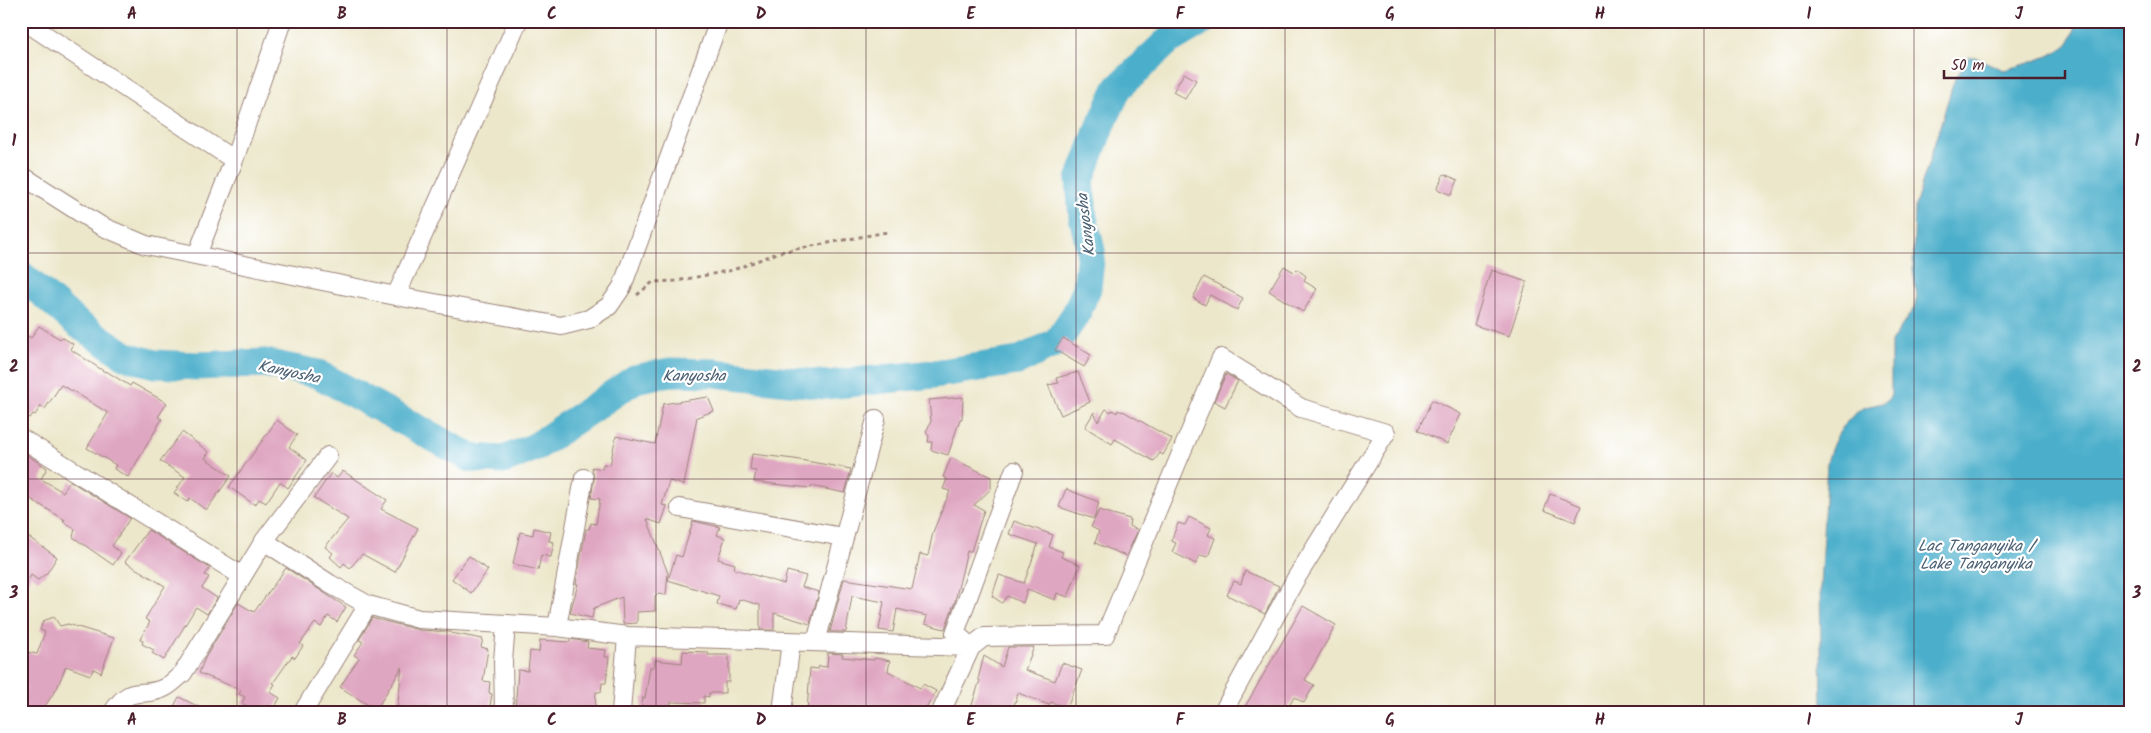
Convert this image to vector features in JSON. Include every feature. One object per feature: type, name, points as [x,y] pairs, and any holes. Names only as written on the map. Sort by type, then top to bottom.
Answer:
[{"type":"street","points":[[24,21],[234,160]]},
{"type":"street","points":[[197,255],[234,160],[282,21]]},
{"type":"street","points":[[396,296],[518,21]]},
{"type":"street","points":[[21,175],[101,226],[146,245],[396,296],[560,326],[589,319],[609,306],[622,287],[719,21]]},
{"type":"street","points":[[941,712],[971,647],[984,637],[1105,635],[1221,358],[1301,408],[1386,433],[1295,580],[1223,712]]},
{"type":"street","points":[[816,642],[876,419]]},
{"type":"street","points":[[21,438],[242,576]]},
{"type":"street","points":[[113,712],[120,701],[127,695],[163,688],[183,672],[264,541],[328,456]]},
{"type":"street","points":[[971,647],[955,632],[1014,471]]},
{"type":"street","points":[[557,627],[584,478]]},
{"type":"street","points":[[680,508],[843,537]]},
{"type":"street","points":[[264,541],[330,584],[368,605],[419,619],[557,627],[627,636],[971,647]]},
{"type":"street","points":[[303,712],[368,605]]},
{"type":"street","points":[[504,712],[503,661],[506,625]]},
{"type":"street","points":[[621,712],[627,636]]},
{"type":"street","points":[[782,712],[791,642]]},
{"type":"path","points":[[636,297],[652,282],[676,281],[733,270],[780,252],[887,232]]},
{"type":"water","name":"Lac Tanganyika / Lake Tanganyika","points":[[2077,21],[2130,21],[2130,712],[1822,712],[1820,587],[1827,463],[1840,431],[1850,418],[1868,406],[1883,403],[1891,395],[1891,342],[1914,308],[1917,297],[1913,270],[1915,206],[1954,81],[1969,57],[1975,57],[2004,70],[2055,53],[2070,42]]},
{"type":"building","points":[[1184,73],[1196,80],[1185,99],[1173,92]]},
{"type":"building","points":[[1444,174],[1458,180],[1451,195],[1437,189]]},
{"type":"building","points":[[1284,266],[1294,272],[1297,269],[1306,276],[1304,281],[1317,289],[1303,312],[1269,291]]},
{"type":"building","points":[[1491,270],[1527,282],[1509,336],[1474,325]]},
{"type":"building","points":[[1204,277],[1243,298],[1237,310],[1210,295],[1205,305],[1193,298]]},
{"type":"building","points":[[39,326],[60,339],[62,337],[73,344],[70,349],[105,372],[130,386],[132,383],[167,403],[158,417],[162,419],[128,477],[114,469],[116,465],[87,448],[108,413],[76,393],[61,385],[45,409],[41,406],[35,415],[33,414],[30,418],[21,412],[21,377],[28,366],[21,362],[21,332],[31,338]]},
{"type":"building","points":[[1063,338],[1091,355],[1084,367],[1055,350]]},
{"type":"building","points":[[1078,372],[1090,402],[1061,415],[1048,385],[1059,383],[1056,378]]},
{"type":"building","points":[[1226,374],[1238,381],[1225,407],[1214,401]]},
{"type":"building","points":[[708,397],[714,411],[697,417],[684,485],[669,481],[662,505],[667,506],[661,524],[647,519],[668,573],[666,595],[657,594],[655,596],[655,611],[637,612],[637,623],[623,624],[622,597],[594,608],[592,618],[570,613],[578,584],[576,584],[586,529],[589,529],[591,523],[596,524],[600,499],[591,498],[594,479],[592,467],[602,469],[603,464],[610,465],[616,436],[655,444],[663,404]]},
{"type":"building","points":[[963,397],[962,419],[960,419],[948,455],[931,450],[932,442],[928,442],[929,436],[926,432],[931,421],[929,400]]},
{"type":"building","points":[[1432,400],[1461,414],[1447,444],[1418,430]]},
{"type":"building","points":[[1106,409],[1117,413],[1118,410],[1123,411],[1172,439],[1163,455],[1160,453],[1154,461],[1115,439],[1112,444],[1085,427],[1094,412],[1098,422]]},
{"type":"building","points":[[277,420],[297,435],[289,447],[307,460],[288,488],[280,482],[266,503],[259,499],[255,505],[229,487]]},
{"type":"building","points":[[182,432],[209,452],[205,458],[231,476],[206,510],[190,498],[187,502],[174,493],[185,477],[160,461]]},
{"type":"building","points":[[21,451],[47,468],[41,479],[63,492],[70,481],[130,518],[112,546],[121,553],[113,565],[73,537],[75,529],[63,522],[65,520],[21,493]]},
{"type":"building","points":[[752,454],[851,469],[845,493],[811,486],[811,488],[754,482],[756,471],[750,470]]},
{"type":"building","points":[[951,458],[991,477],[991,489],[974,505],[984,510],[971,551],[967,551],[955,601],[945,629],[925,624],[927,616],[897,609],[893,632],[879,630],[884,602],[852,596],[846,632],[830,632],[844,579],[912,589],[920,554],[928,556],[933,532],[950,491],[943,489],[947,479],[943,477]]},
{"type":"building","points":[[343,471],[387,500],[381,509],[418,528],[395,572],[362,554],[350,568],[344,563],[341,567],[330,557],[333,553],[325,547],[348,519],[314,498],[331,473],[337,478]]},
{"type":"building","points":[[1066,489],[1099,502],[1094,519],[1059,507]]},
{"type":"building","points":[[1550,494],[1581,506],[1575,522],[1544,510]]},
{"type":"building","points":[[1099,510],[1130,519],[1129,526],[1138,530],[1126,556],[1095,543],[1099,531],[1091,527]]},
{"type":"building","points":[[1189,517],[1211,528],[1208,535],[1215,538],[1208,557],[1200,555],[1196,564],[1172,552],[1176,543],[1171,541],[1178,523],[1185,525]]},
{"type":"building","points":[[693,521],[720,527],[717,535],[725,538],[718,559],[735,564],[734,569],[784,584],[787,571],[806,576],[802,587],[819,592],[810,624],[774,613],[774,630],[760,630],[760,605],[739,599],[736,609],[717,604],[719,596],[668,580],[676,555],[682,557]]},
{"type":"building","points":[[1014,521],[1053,535],[1049,547],[1063,552],[1061,557],[1080,565],[1068,597],[1057,593],[1055,600],[1027,589],[1023,603],[1007,596],[1002,603],[992,596],[999,575],[1024,583],[1038,544],[1009,534]]},
{"type":"building","points":[[534,528],[551,532],[549,541],[554,542],[551,557],[541,555],[538,570],[513,564],[520,532],[533,535]]},
{"type":"building","points":[[148,530],[210,568],[205,575],[209,577],[202,588],[217,598],[207,614],[196,607],[164,660],[152,653],[154,650],[142,644],[143,641],[140,639],[150,622],[145,619],[165,586],[125,562]]},
{"type":"building","points":[[27,536],[57,557],[47,573],[38,580],[31,575],[21,595],[21,545]]},
{"type":"building","points":[[469,556],[488,570],[471,593],[452,579]]},
{"type":"building","points":[[286,568],[346,607],[337,622],[328,616],[321,627],[315,623],[300,644],[303,646],[295,658],[292,656],[273,683],[275,684],[270,692],[280,698],[272,712],[256,712],[242,703],[245,697],[239,694],[241,690],[199,673],[205,658],[238,603],[254,612]]},
{"type":"building","points":[[1245,571],[1279,586],[1265,614],[1227,595],[1234,581],[1241,584]]},
{"type":"building","points":[[1303,606],[1336,625],[1305,680],[1314,685],[1304,703],[1294,697],[1286,712],[1242,712]]},
{"type":"building","points":[[54,617],[60,626],[68,624],[114,638],[101,673],[94,669],[90,675],[66,666],[57,688],[41,712],[21,712],[21,651],[37,654],[45,632],[40,630],[43,621]]},
{"type":"building","points":[[372,618],[419,630],[451,632],[483,639],[481,647],[488,649],[483,681],[490,682],[489,693],[492,694],[489,712],[397,711],[402,667],[376,710],[340,687],[359,658],[354,655],[363,642],[359,640]]},
{"type":"building","points":[[570,639],[588,642],[587,648],[606,650],[605,657],[609,657],[606,683],[602,683],[601,692],[596,692],[595,712],[515,712],[518,670],[528,671],[530,651],[539,652],[540,640],[570,642]]},
{"type":"building","points":[[1008,647],[1034,647],[1025,670],[1055,681],[1062,663],[1082,670],[1067,708],[1051,702],[1049,705],[1018,693],[1012,712],[978,712],[979,707],[972,705],[980,680],[978,679],[984,656],[1002,667]]},
{"type":"building","points":[[683,651],[708,652],[708,655],[729,655],[729,682],[725,682],[725,693],[709,693],[709,697],[704,696],[704,703],[671,702],[670,709],[665,709],[664,712],[641,712],[650,667],[654,667],[655,660],[682,663]]},
{"type":"building","points":[[828,653],[843,654],[842,657],[874,660],[875,658],[890,661],[888,671],[920,688],[923,684],[936,691],[924,712],[807,712],[810,668],[827,667]]},
{"type":"building","points":[[179,697],[209,712],[171,712]]},
{"type":"waterway","name":"Kanyosha","points":[[21,275],[78,324],[126,356],[155,364],[198,366],[265,363],[318,374],[471,458],[504,460],[537,446],[635,379],[670,372],[715,373],[826,385],[934,374],[1018,361],[1057,342],[1076,314],[1087,288],[1091,251],[1083,217],[1080,180],[1097,134],[1118,88],[1168,41],[1202,21]]}]
